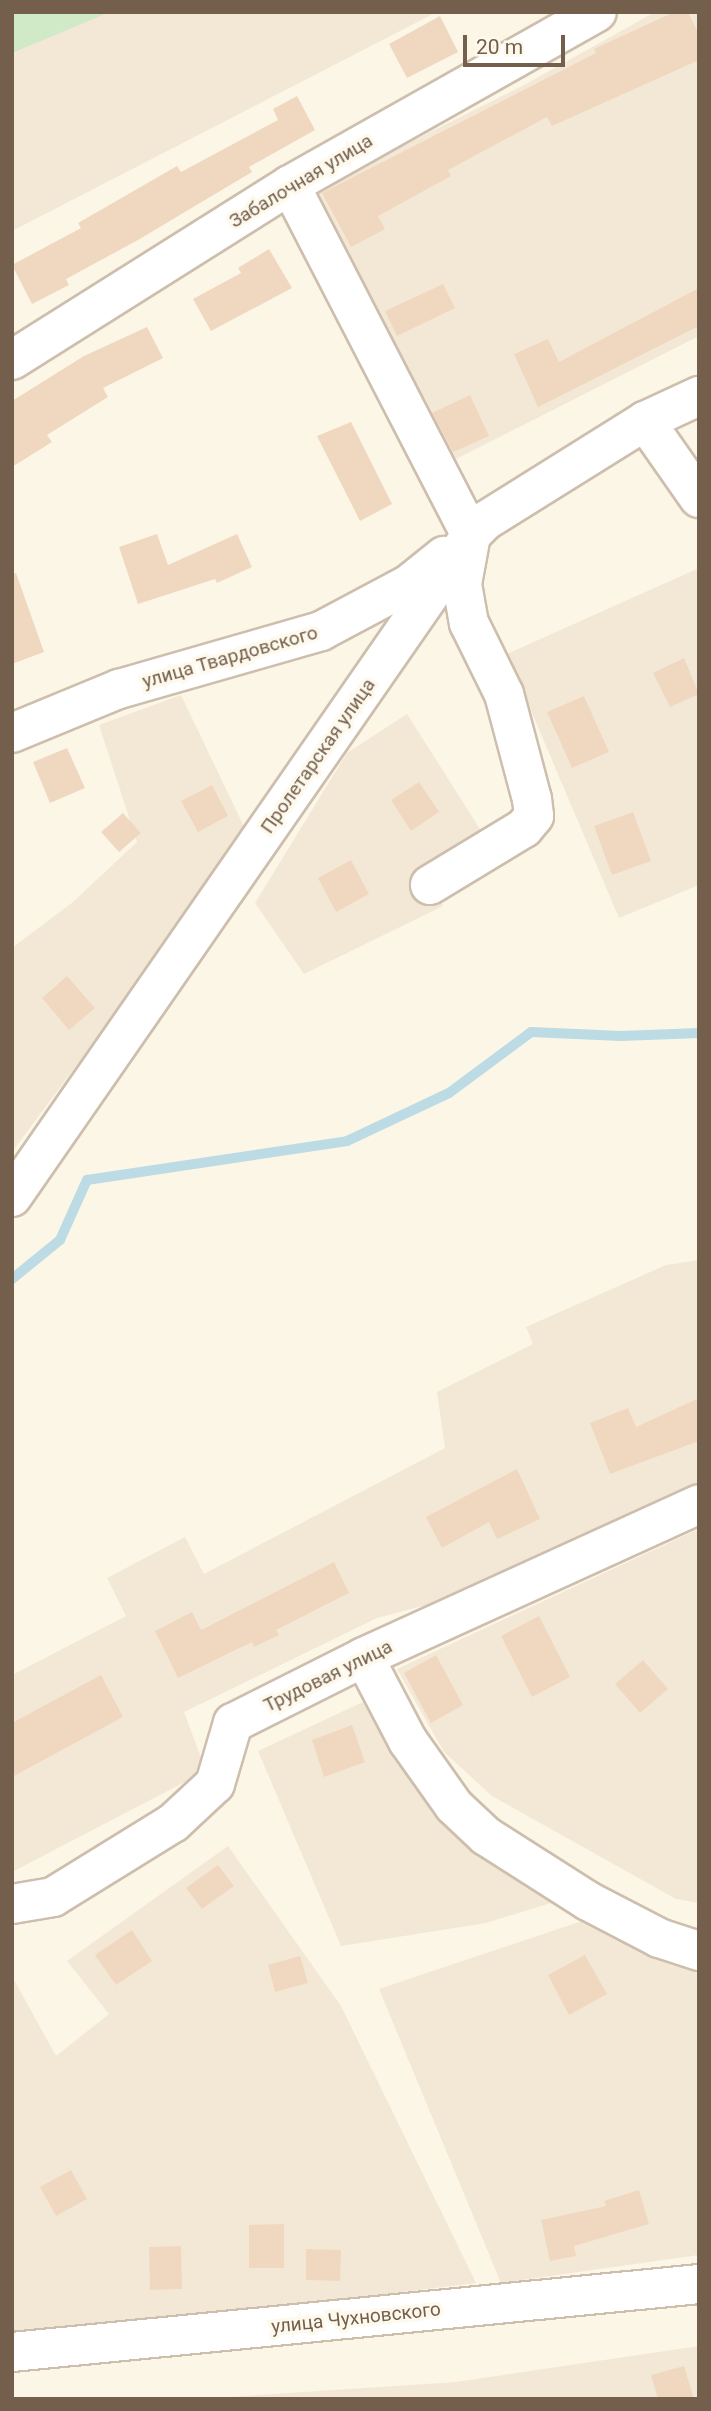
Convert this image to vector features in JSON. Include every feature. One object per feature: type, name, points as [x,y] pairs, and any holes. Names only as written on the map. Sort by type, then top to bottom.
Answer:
[{"type":"street","name":"Забалочная улица","points":[[12,360],[290,185],[597,12]]},
{"type":"street","points":[[290,185],[471,536],[462,584],[469,623],[504,694],[534,816],[524,828],[430,885]]},
{"type":"street","name":"Пролетарская улица","points":[[12,1197],[471,536],[485,521],[645,421],[699,396]]},
{"type":"street","points":[[645,421],[699,499]]},
{"type":"street","name":"улица Твардовского","points":[[12,733],[119,688],[321,631],[409,584],[471,536]]},
{"type":"street","name":"Трудовая улица","points":[[12,1904],[53,1897],[173,1823],[215,1784],[233,1723],[364,1657],[699,1504]]},
{"type":"street","points":[[364,1657],[408,1741],[454,1806],[486,1836],[588,1902],[659,1938],[699,1951]]},
{"type":"street","name":"улица Чухновского","points":[[12,2352],[699,2284]]},
{"type":"shaded area","points":[[12,12],[437,12],[12,231]]},
{"type":"shaded area","points":[[655,12],[699,12],[699,336],[448,463],[309,193],[526,84]]},
{"type":"shaded area","points":[[699,568],[699,885],[619,918],[507,654]]},
{"type":"shaded area","points":[[181,695],[248,835],[12,1152],[12,948],[73,902],[137,842],[99,725]]},
{"type":"shaded area","points":[[407,714],[485,837],[430,885],[443,906],[304,974],[255,903],[347,753]]},
{"type":"shaded area","points":[[699,1260],[699,1484],[445,1600],[377,1618],[184,1712],[206,1771],[12,1872],[12,1675],[126,1616],[107,1578],[185,1537],[204,1574],[445,1448],[437,1392],[533,1344],[526,1327],[666,1265]]},
{"type":"shaded area","points":[[699,1529],[699,1903],[676,1899],[492,1796],[444,1752],[397,1669]]},
{"type":"shaded area","points":[[363,1702],[439,1811],[564,1899],[486,1923],[341,1946],[258,1751]]},
{"type":"shaded area","points":[[228,1846],[341,2006],[476,2283],[12,2340],[12,1976],[56,2056],[109,2014],[67,1961]]},
{"type":"shaded area","points":[[582,1921],[699,1961],[699,2255],[501,2283],[379,1989]]},
{"type":"shaded area","points":[[699,2346],[699,2399],[199,2399],[456,2382]]},
{"type":"green space","points":[[12,12],[110,12],[12,53]]},
{"type":"building","points":[[674,12],[688,12],[699,35],[699,60],[552,126],[547,117],[448,170],[451,176],[378,216],[385,229],[351,247],[322,193],[596,53],[594,49]]},
{"type":"building","points":[[440,16],[458,52],[407,78],[389,44]]},
{"type":"building","points":[[297,96],[315,130],[249,167],[252,172],[66,279],[69,285],[32,304],[12,265],[81,228],[78,223],[177,166],[181,172],[278,120],[273,109]]},
{"type":"building","points":[[269,249],[292,288],[211,331],[193,299],[241,273],[238,268]]},
{"type":"building","points":[[443,284],[455,308],[397,336],[385,311]]},
{"type":"building","points":[[699,288],[699,326],[538,407],[514,354],[548,339],[559,362]]},
{"type":"building","points":[[147,327],[163,358],[103,388],[108,397],[47,435],[52,442],[12,467],[12,401],[84,356]]},
{"type":"building","points":[[470,395],[489,436],[453,452],[432,413]]},
{"type":"building","points":[[351,422],[392,504],[360,521],[317,436]]},
{"type":"building","points":[[157,534],[168,565],[237,534],[252,567],[217,583],[215,579],[138,604],[119,547]]},
{"type":"building","points":[[16,573],[44,652],[12,664],[12,574]]},
{"type":"building","points":[[684,658],[699,694],[670,707],[653,673]]},
{"type":"building","points":[[584,696],[609,752],[572,768],[547,712]]},
{"type":"building","points":[[67,748],[85,788],[50,803],[33,762]]},
{"type":"building","points":[[419,782],[439,812],[411,831],[391,800]]},
{"type":"building","points":[[212,785],[228,816],[198,832],[181,801]]},
{"type":"building","points":[[633,812],[651,861],[612,875],[594,826]]},
{"type":"building","points":[[123,813],[141,833],[119,852],[101,832]]},
{"type":"building","points":[[351,860],[369,894],[336,912],[318,878]]},
{"type":"building","points":[[67,976],[95,1008],[69,1030],[42,998]]},
{"type":"building","points":[[699,1398],[699,1441],[610,1474],[590,1423],[628,1408],[636,1427]]},
{"type":"building","points":[[517,1469],[540,1519],[497,1539],[489,1522],[442,1548],[426,1517]]},
{"type":"building","points":[[334,1562],[349,1593],[276,1630],[279,1635],[254,1647],[252,1642],[178,1678],[155,1631],[192,1612],[201,1630]]},
{"type":"building","points":[[539,1616],[570,1677],[532,1697],[501,1636]]},
{"type":"building","points":[[436,1655],[463,1705],[431,1723],[404,1673]]},
{"type":"building","points":[[643,1660],[668,1689],[640,1713],[615,1684]]},
{"type":"building","points":[[101,1675],[123,1717],[12,1777],[12,1723]]},
{"type":"building","points":[[352,1725],[365,1762],[324,1777],[312,1740]]},
{"type":"building","points":[[218,1865],[234,1886],[202,1909],[186,1888]]},
{"type":"building","points":[[132,1930],[152,1961],[116,1985],[95,1955]]},
{"type":"building","points":[[585,1955],[607,1994],[569,2015],[548,1975]]},
{"type":"building","points":[[300,1956],[308,1983],[275,1992],[268,1965]]},
{"type":"building","points":[[71,2170],[87,2199],[56,2216],[40,2187]]},
{"type":"building","points":[[639,2190],[649,2224],[574,2246],[576,2256],[550,2261],[541,2220],[606,2206],[604,2201]]},
{"type":"building","points":[[284,2224],[284,2268],[249,2268],[249,2225]]},
{"type":"building","points":[[181,2246],[182,2289],[150,2290],[149,2247]]},
{"type":"building","points":[[306,2249],[341,2250],[340,2281],[306,2280]]},
{"type":"building","points":[[684,2366],[694,2399],[658,2399],[651,2375]]},
{"type":"waterway","points":[[12,1279],[60,1240],[87,1180],[347,1141],[449,1093],[531,1032],[621,1036],[699,1033]]}]
